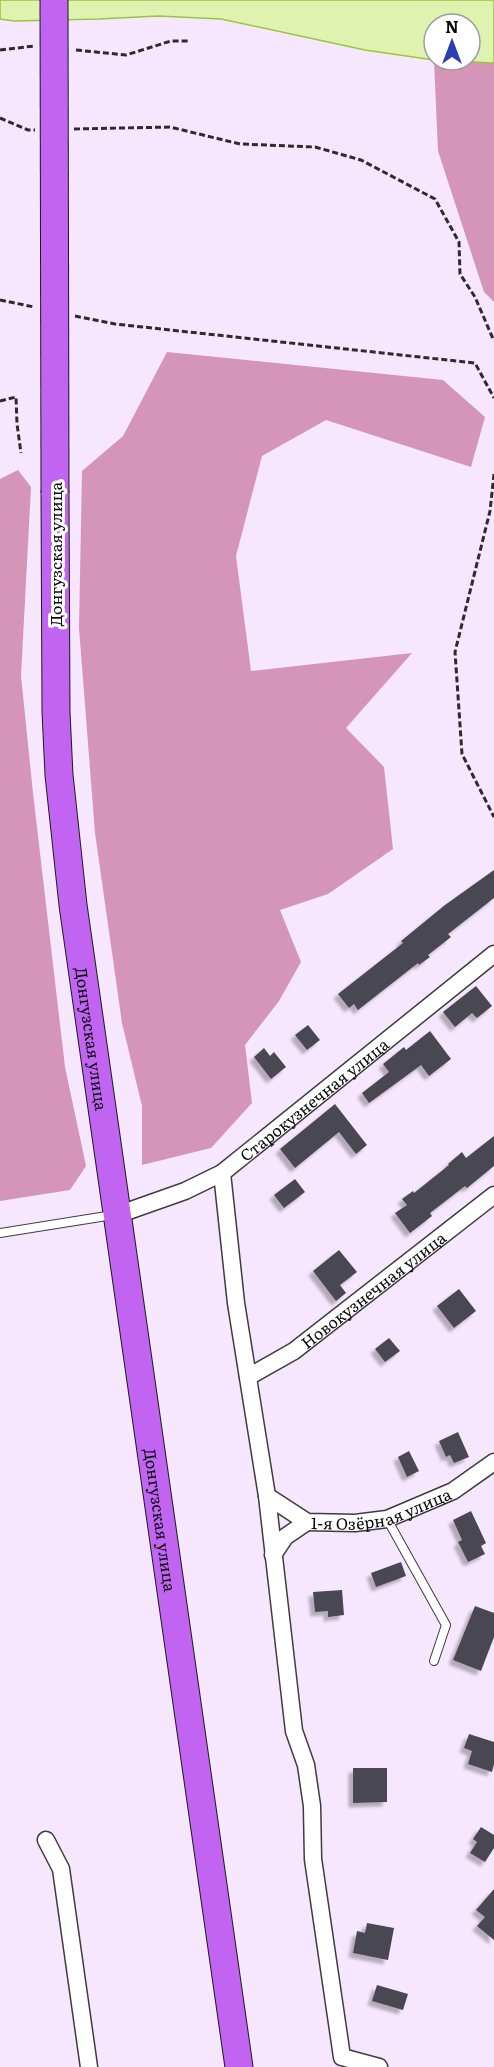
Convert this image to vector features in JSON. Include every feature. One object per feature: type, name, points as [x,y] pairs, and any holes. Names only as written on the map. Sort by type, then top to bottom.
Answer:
[{"type":"main road","name":"Донгузская улица","points":[[54,0],[55,657],[59,775],[75,916],[239,2067]]},
{"type":"street","name":"Старокузнечная улица","points":[[117,1215],[185,1191],[222,1173],[494,954]]},
{"type":"street","points":[[222,1173],[236,1303],[267,1497],[294,1731],[306,1765],[312,1806],[313,1859],[343,2062],[380,2067]]},
{"type":"street","name":"Новокузнечная улица","points":[[249,1377],[294,1351],[494,1195]]},
{"type":"street","name":"1-я Озёрная улица","points":[[267,1497],[307,1522],[387,1519],[453,1491],[494,1462]]},
{"type":"street","points":[[273,1555],[285,1537],[307,1522]]},
{"type":"street","points":[[46,1840],[61,1869],[89,2067]]},
{"type":"lane","points":[[0,1233],[117,1215]]},
{"type":"lane","points":[[387,1519],[446,1625],[434,1661]]},
{"type":"path","points":[[68,50],[126,55],[171,41],[189,41]]},
{"type":"path","points":[[0,50],[45,47]]},
{"type":"path","points":[[0,118],[28,130],[39,130]]},
{"type":"path","points":[[72,129],[170,127],[240,144],[315,147],[361,160],[435,199],[459,242],[460,274],[475,297],[494,340]]},
{"type":"path","points":[[0,300],[34,307]]},
{"type":"path","points":[[69,314],[115,324],[475,363],[494,398]]},
{"type":"path","points":[[0,401],[16,397],[21,453]]},
{"type":"path","points":[[494,474],[490,511],[455,652],[462,754],[494,817]]},
{"type":"shaded area","points":[[0,0],[494,0],[494,63],[482,62],[482,12],[422,12],[422,58],[365,50],[221,19],[158,16],[14,21],[0,19]]},
{"type":"shaded area","points":[[482,62],[494,63],[494,302],[484,292],[438,151],[435,72],[482,72]]},
{"type":"shaded area","points":[[167,352],[443,380],[485,417],[471,467],[326,420],[262,456],[236,556],[251,671],[412,653],[346,728],[384,767],[393,849],[328,894],[280,910],[301,962],[279,1001],[245,1045],[252,1103],[211,1148],[142,1165],[142,1106],[122,1023],[95,833],[79,628],[82,471],[123,436]]},
{"type":"shaded area","points":[[18,470],[31,487],[21,676],[65,1067],[86,1166],[70,1190],[0,1201],[0,479]]},
{"type":"building","points":[[494,870],[494,898],[448,934],[451,937],[428,955],[430,957],[419,965],[418,963],[358,1010],[354,1004],[349,1008],[338,994],[403,943],[401,941],[445,905]]},
{"type":"building","points":[[476,986],[492,1006],[477,1018],[472,1013],[455,1027],[443,1012]]},
{"type":"building","points":[[308,1025],[320,1040],[307,1050],[295,1035]]},
{"type":"building","points":[[430,1031],[451,1059],[429,1076],[421,1065],[369,1103],[362,1093],[389,1072],[383,1064],[404,1047],[406,1050]]},
{"type":"building","points":[[264,1048],[270,1056],[274,1052],[286,1067],[271,1079],[254,1057]]},
{"type":"building","points":[[335,1104],[367,1145],[356,1154],[339,1132],[295,1168],[280,1149]]},
{"type":"building","points":[[494,1136],[494,1166],[430,1213],[432,1216],[410,1233],[395,1213],[407,1205],[402,1199],[413,1191],[414,1193],[462,1152],[466,1158]]},
{"type":"building","points":[[295,1179],[305,1192],[284,1208],[274,1195]]},
{"type":"building","points":[[339,1250],[357,1272],[340,1285],[346,1293],[336,1301],[313,1271]]},
{"type":"building","points":[[459,1289],[476,1311],[454,1328],[437,1306]]},
{"type":"building","points":[[389,1338],[400,1351],[385,1362],[375,1349]]},
{"type":"building","points":[[458,1432],[469,1457],[454,1463],[450,1455],[446,1457],[439,1441]]},
{"type":"building","points":[[409,1451],[419,1471],[407,1477],[398,1457]]},
{"type":"building","points":[[471,1511],[486,1543],[481,1546],[485,1554],[468,1562],[458,1542],[462,1540],[453,1520]]},
{"type":"building","points":[[401,1562],[406,1576],[376,1587],[371,1573]]},
{"type":"building","points":[[342,1590],[344,1615],[328,1617],[328,1611],[315,1612],[313,1592]]},
{"type":"building","points":[[475,1606],[494,1613],[494,1637],[481,1671],[453,1660]]},
{"type":"building","points":[[469,1734],[494,1742],[492,1772],[468,1764],[472,1751],[464,1748]]},
{"type":"building","points":[[353,1768],[387,1768],[387,1802],[353,1803]]},
{"type":"building","points":[[481,1827],[494,1835],[494,1848],[485,1862],[470,1853],[477,1842],[473,1839]]},
{"type":"building","points":[[494,1889],[494,1940],[477,1926],[485,1917],[476,1910]]},
{"type":"building","points":[[367,1923],[394,1928],[388,1960],[353,1953],[357,1931],[365,1933]]},
{"type":"building","points":[[377,1985],[408,1994],[403,2010],[372,2001]]}]
